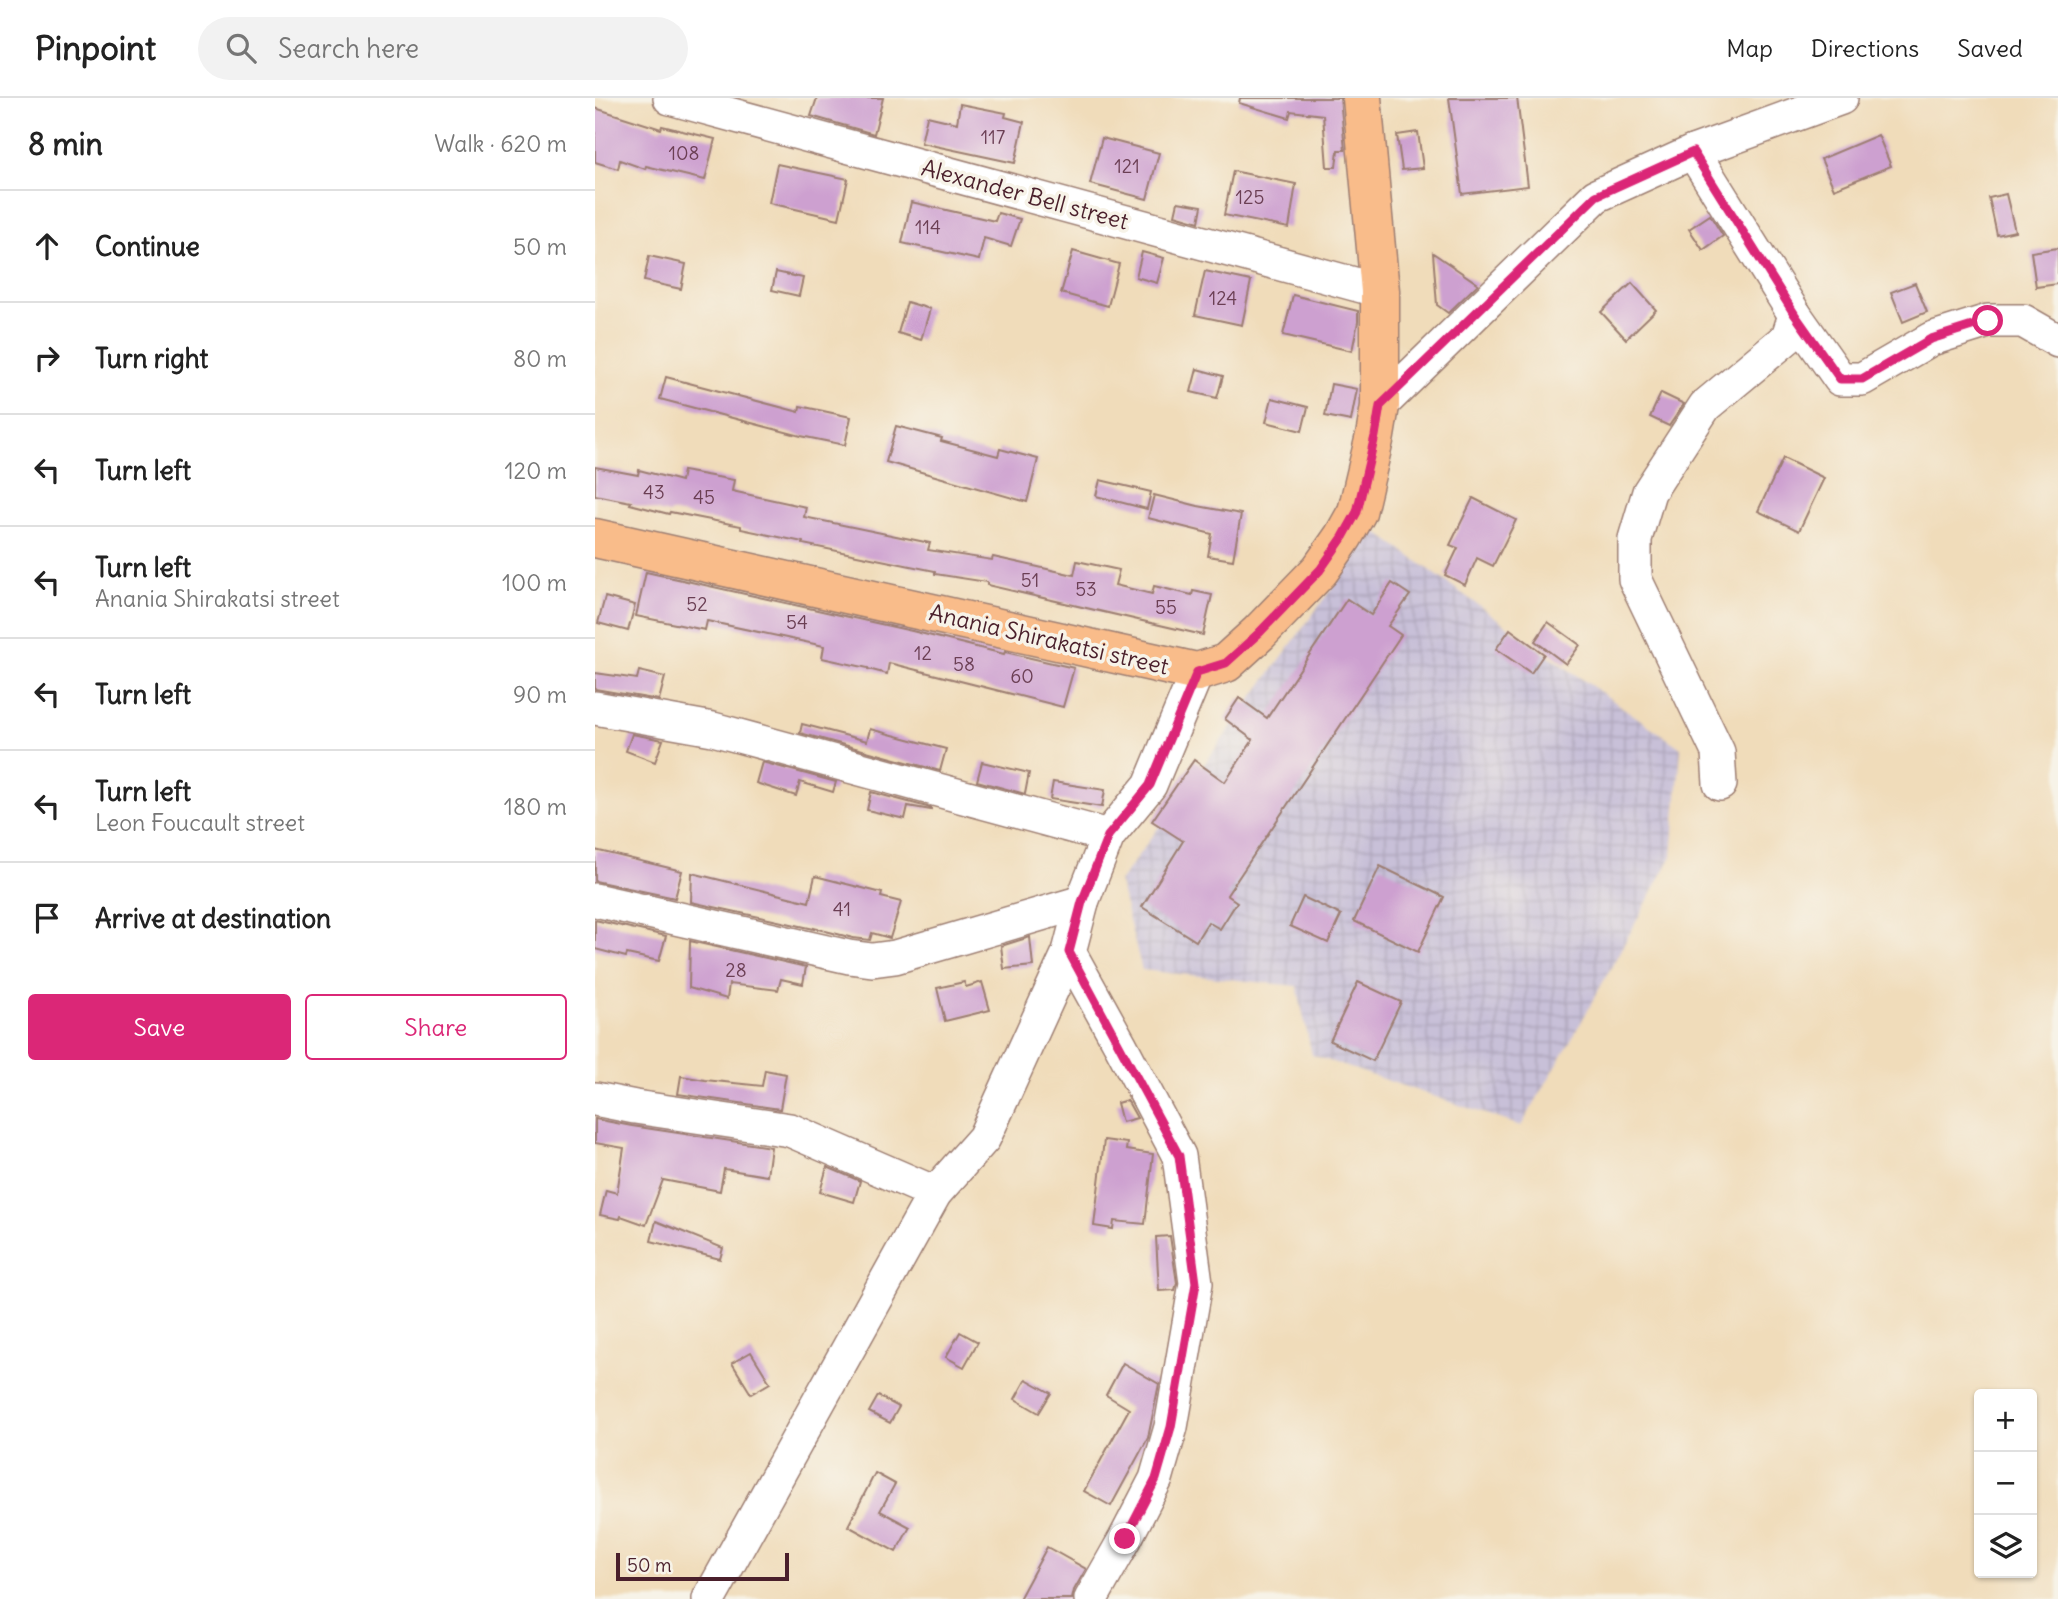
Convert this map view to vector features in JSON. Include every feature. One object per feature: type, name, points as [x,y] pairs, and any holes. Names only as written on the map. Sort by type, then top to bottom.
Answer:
[{"type":"main road","name":"Anania Shirakatsi street","points":[[595,538],[1197,672],[1226,663],[1320,570],[1357,512],[1380,406],[1380,291],[1362,98]]},
{"type":"street","name":"Alexander Bell street","points":[[670,98],[1380,291]]},
{"type":"street","points":[[1380,406],[1596,196],[1693,152],[1841,98]]},
{"type":"street","points":[[1693,152],[1795,315],[1840,379],[1862,379],[1931,339],[1988,321],[2023,321],[2058,341]]},
{"type":"street","points":[[1720,785],[1717,752],[1635,579],[1635,539],[1649,492],[1705,406],[1788,337],[1795,315]]},
{"type":"street","points":[[709,1599],[935,1193],[984,1138],[1069,952],[1082,902],[1108,836],[1150,785],[1197,672]]},
{"type":"street","points":[[595,708],[713,729],[1108,836]]},
{"type":"street","points":[[595,900],[872,960],[895,957],[1082,902]]},
{"type":"street","points":[[1069,952],[1179,1156],[1196,1283],[1171,1427],[1156,1479],[1091,1599]]},
{"type":"street","points":[[595,1098],[635,1107],[790,1130],[935,1193]]},
{"type":"shaded area","points":[[1374,530],[1681,748],[1672,856],[1521,1126],[1312,1055],[1297,986],[1142,970],[1119,882]]},
{"type":"building","points":[[817,98],[883,98],[874,134],[811,116]]},
{"type":"building","points":[[1240,98],[1340,98],[1345,150],[1338,150],[1336,167],[1327,167],[1323,115],[1291,111],[1289,118],[1239,103]]},
{"type":"building","points":[[1449,98],[1517,98],[1528,186],[1462,194]]},
{"type":"building","points":[[960,104],[1006,113],[1005,117],[1024,122],[1015,163],[921,143],[927,116],[957,123]]},
{"type":"building","points":[[595,108],[661,129],[662,126],[715,139],[705,180],[646,166],[645,169],[620,160],[618,169],[595,162]]},
{"type":"building","points":[[1418,132],[1423,168],[1402,170],[1397,135]]},
{"type":"building","points":[[1878,135],[1891,166],[1834,189],[1821,159]]},
{"type":"building","points":[[1102,138],[1159,153],[1147,199],[1090,184]]},
{"type":"building","points":[[777,164],[848,179],[839,219],[769,203]]},
{"type":"building","points":[[1233,171],[1296,184],[1289,228],[1224,215]]},
{"type":"building","points":[[2006,194],[2015,231],[1997,235],[1989,198]]},
{"type":"building","points":[[911,202],[995,221],[998,213],[1020,219],[1011,246],[984,238],[979,260],[902,243]]},
{"type":"building","points":[[1178,202],[1202,206],[1199,222],[1175,215]]},
{"type":"building","points":[[1710,215],[1723,236],[1703,250],[1689,229]]},
{"type":"building","points":[[2058,248],[2058,284],[2036,287],[2031,252]]},
{"type":"building","points":[[1073,251],[1119,264],[1108,306],[1061,293]]},
{"type":"building","points":[[1142,252],[1164,258],[1157,283],[1136,277]]},
{"type":"building","points":[[1433,253],[1478,284],[1448,313],[1437,305]]},
{"type":"building","points":[[649,256],[686,264],[681,289],[644,281]]},
{"type":"building","points":[[1205,271],[1251,281],[1242,325],[1195,315]]},
{"type":"building","points":[[776,272],[803,278],[799,296],[772,290]]},
{"type":"building","points":[[1632,283],[1656,310],[1626,339],[1601,312]]},
{"type":"building","points":[[1915,283],[1927,312],[1903,322],[1891,292]]},
{"type":"building","points":[[1293,295],[1358,311],[1352,351],[1283,335]]},
{"type":"building","points":[[907,302],[930,309],[921,340],[898,333]]},
{"type":"building","points":[[1197,369],[1223,376],[1217,398],[1191,392]]},
{"type":"building","points":[[666,377],[799,412],[800,406],[851,417],[845,445],[660,399]]},
{"type":"building","points":[[1331,384],[1357,389],[1351,421],[1325,416]]},
{"type":"building","points":[[1661,393],[1684,404],[1669,426],[1650,417]]},
{"type":"building","points":[[1272,398],[1308,407],[1302,431],[1266,422]]},
{"type":"building","points":[[896,426],[998,456],[1000,449],[1038,459],[1027,502],[886,462]]},
{"type":"building","points":[[1783,458],[1824,478],[1799,531],[1758,511]]},
{"type":"building","points":[[595,467],[638,475],[639,470],[681,481],[683,471],[734,480],[732,491],[806,507],[804,517],[930,543],[928,550],[992,560],[993,557],[1074,575],[1077,561],[1119,570],[1115,585],[1152,594],[1154,586],[1192,595],[1193,591],[1212,595],[1203,635],[987,585],[987,582],[935,574],[935,571],[803,544],[741,529],[741,526],[670,512],[669,514],[630,504],[631,502],[595,495]]},
{"type":"building","points":[[1100,480],[1151,492],[1147,509],[1096,496]]},
{"type":"building","points":[[1154,495],[1241,514],[1233,560],[1208,556],[1212,534],[1148,518]]},
{"type":"building","points":[[1473,498],[1516,520],[1493,566],[1477,558],[1465,585],[1445,575],[1458,548],[1450,545]]},
{"type":"building","points":[[646,572],[1074,668],[1063,707],[889,663],[887,674],[822,658],[824,646],[707,621],[705,630],[636,616]]},
{"type":"building","points":[[1392,583],[1410,595],[1388,626],[1401,635],[1227,895],[1237,902],[1220,929],[1208,922],[1196,941],[1142,907],[1183,841],[1152,821],[1194,760],[1225,782],[1253,740],[1225,719],[1239,698],[1267,718],[1347,599],[1371,615]]},
{"type":"building","points":[[605,597],[635,605],[628,631],[598,623]]},
{"type":"building","points":[[1548,622],[1580,645],[1566,664],[1535,641]]},
{"type":"building","points":[[1510,629],[1544,654],[1531,673],[1496,649]]},
{"type":"building","points":[[639,671],[665,677],[659,700],[595,689],[595,673],[637,679]]},
{"type":"building","points":[[802,724],[867,741],[870,729],[946,749],[940,771],[800,733]]},
{"type":"building","points":[[632,734],[663,740],[655,762],[626,751]]},
{"type":"building","points":[[762,762],[836,782],[833,792],[800,782],[796,796],[756,783]]},
{"type":"building","points":[[982,762],[1029,773],[1025,794],[977,781]]},
{"type":"building","points":[[1053,782],[1105,790],[1102,807],[1050,799]]},
{"type":"building","points":[[871,792],[931,810],[908,806],[905,819],[867,810]]},
{"type":"building","points":[[595,850],[682,871],[675,898],[595,881]]},
{"type":"building","points":[[1380,866],[1444,897],[1418,952],[1354,921]]},
{"type":"building","points":[[692,873],[809,902],[815,876],[882,893],[881,897],[901,902],[890,938],[872,933],[870,940],[853,938],[691,902]]},
{"type":"building","points":[[1303,897],[1341,915],[1328,943],[1290,926]]},
{"type":"building","points":[[595,920],[666,936],[659,961],[627,954],[626,957],[595,949]]},
{"type":"building","points":[[1030,937],[1033,966],[1004,969],[1001,946]]},
{"type":"building","points":[[690,941],[806,967],[803,984],[781,979],[778,990],[729,984],[727,999],[689,988]]},
{"type":"building","points":[[964,982],[966,987],[982,982],[990,1010],[945,1021],[937,988]]},
{"type":"building","points":[[1358,982],[1401,1002],[1373,1061],[1330,1041]]},
{"type":"building","points":[[765,1070],[786,1074],[780,1109],[678,1094],[681,1076],[762,1086]]},
{"type":"building","points":[[1127,1100],[1137,1118],[1122,1122],[1117,1103]]},
{"type":"building","points":[[595,1119],[771,1147],[767,1176],[724,1169],[720,1191],[663,1180],[646,1225],[621,1216],[620,1219],[600,1215],[606,1190],[617,1193],[624,1148],[595,1143]]},
{"type":"building","points":[[1104,1140],[1127,1143],[1126,1150],[1153,1154],[1145,1224],[1114,1221],[1113,1229],[1094,1226]]},
{"type":"building","points":[[827,1167],[860,1181],[854,1202],[820,1192]]},
{"type":"building","points":[[656,1221],[723,1248],[720,1259],[651,1241]]},
{"type":"building","points":[[1170,1236],[1177,1283],[1175,1290],[1159,1291],[1156,1237]]},
{"type":"building","points":[[960,1332],[978,1342],[964,1367],[946,1357]]},
{"type":"building","points":[[751,1352],[770,1383],[751,1394],[732,1363]]},
{"type":"building","points":[[1123,1363],[1159,1384],[1148,1438],[1111,1506],[1084,1491],[1129,1409],[1106,1395]]},
{"type":"building","points":[[1026,1379],[1051,1393],[1039,1413],[1015,1399]]},
{"type":"building","points":[[878,1396],[899,1407],[890,1423],[869,1412]]},
{"type":"building","points":[[875,1473],[895,1484],[880,1511],[910,1527],[896,1552],[848,1526]]},
{"type":"building","points":[[1047,1547],[1086,1569],[1072,1599],[1019,1599]]},
{"type":"route","points":[[1125,1539],[1156,1479],[1171,1427],[1196,1283],[1179,1156],[1069,952],[1082,902],[1108,836],[1150,785],[1197,672],[1226,663],[1259,633],[1320,570],[1343,537],[1357,512],[1380,406],[1596,196],[1693,152],[1795,315],[1840,379],[1862,379],[1931,339],[1988,321]]}]
